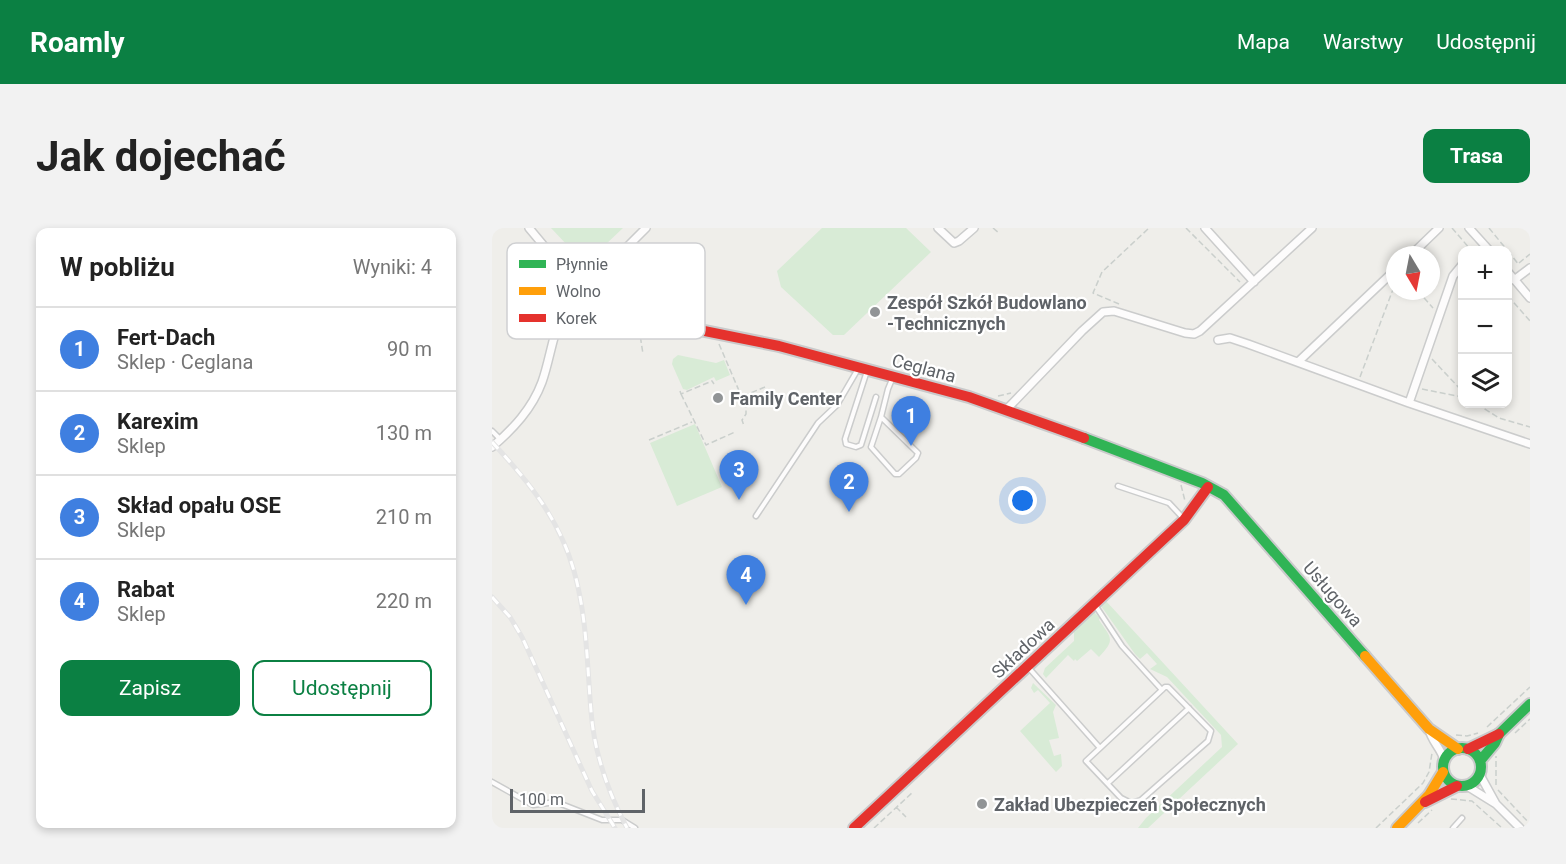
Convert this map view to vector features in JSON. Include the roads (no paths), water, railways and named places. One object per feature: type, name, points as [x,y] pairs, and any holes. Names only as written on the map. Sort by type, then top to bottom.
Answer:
[{"type":"street","points":[[528,228],[542,243]]},
{"type":"street","points":[[631,243],[646,228]]},
{"type":"street","points":[[938,228],[954,243],[974,228]]},
{"type":"street","points":[[1204,228],[1254,282]]},
{"type":"street","points":[[1007,409],[1103,312],[1114,311],[1194,334],[1312,228]]},
{"type":"street","points":[[1420,246],[1439,228]]},
{"type":"street","points":[[1469,228],[1484,246]]},
{"type":"street","points":[[1409,403],[1453,276],[1458,270]]},
{"type":"street","points":[[1514,280],[1528,270]]},
{"type":"street","points":[[1512,277],[1530,298]]},
{"type":"street","points":[[1298,362],[1386,279]]},
{"type":"street","name":"Ceglana","points":[[705,332],[779,346],[1007,409],[1191,478],[1208,487]]},
{"type":"street","points":[[1218,340],[1230,338],[1530,444]]},
{"type":"street","points":[[492,447],[522,417],[538,392],[554,339]]},
{"type":"street","name":"Składowa","points":[[854,828],[1184,520],[1208,487]]},
{"type":"street","name":"Usługowa","points":[[1208,487],[1224,495],[1429,729],[1463,749]]},
{"type":"street","points":[[1480,761],[1530,704]]},
{"type":"street","name":"Usługowa","points":[[1429,729],[1432,740],[1439,747],[1444,760]]},
{"type":"street","points":[[1439,794],[1444,760],[1452,751],[1477,747],[1488,737],[1504,736]]},
{"type":"street","points":[[1463,749],[1475,753],[1480,761],[1480,775],[1496,804],[1520,828]]},
{"type":"street","points":[[1443,772],[1448,781],[1496,804]]},
{"type":"street","points":[[1397,828],[1425,802],[1429,793],[1439,794],[1446,789],[1472,784],[1480,775]]},
{"type":"lane","points":[[862,369],[845,439],[846,444],[856,447],[861,445],[876,397]]},
{"type":"lane","points":[[756,516],[818,423],[837,405],[862,369]]},
{"type":"lane","points":[[881,417],[918,453],[916,458],[899,474],[895,474],[871,447],[893,377]]},
{"type":"lane","points":[[492,431],[500,440]]},
{"type":"lane","points":[[1118,486],[1169,503],[1184,520]]},
{"type":"lane","points":[[1095,604],[1122,646],[1162,690]]},
{"type":"lane","points":[[1028,667],[1100,748]]},
{"type":"lane","points":[[1165,687],[1171,688],[1210,729],[1211,734],[1208,741],[1141,800],[1126,802],[1086,761],[1162,690],[1165,687]]},
{"type":"lane","points":[[1108,783],[1189,708]]},
{"type":"lane","points":[[492,782],[533,805],[556,802],[602,820],[622,820],[634,828]]},
{"type":"lane","points":[[1453,828],[1462,818]]},
{"type":"railway","points":[[492,442],[541,501],[568,552],[582,606],[595,742],[608,786],[627,828]]},
{"type":"railway","points":[[492,597],[510,617],[522,637],[592,791],[615,828]]},
{"type":"place","name":"Zespół Szkół Budowlano -Technicznych","points":[[875,312]]},
{"type":"place","name":"Family Center","points":[[718,398]]},
{"type":"place","name":"Fert-Dach","points":[[911,446]]},
{"type":"place","name":"Skład opału OSE","points":[[739,500]]},
{"type":"place","name":"Karexim","points":[[849,512]]},
{"type":"place","name":"Rabat","points":[[746,605]]},
{"type":"place","name":"Zakład Ubezpieczeń Społecznych","points":[[982,804]]}]
